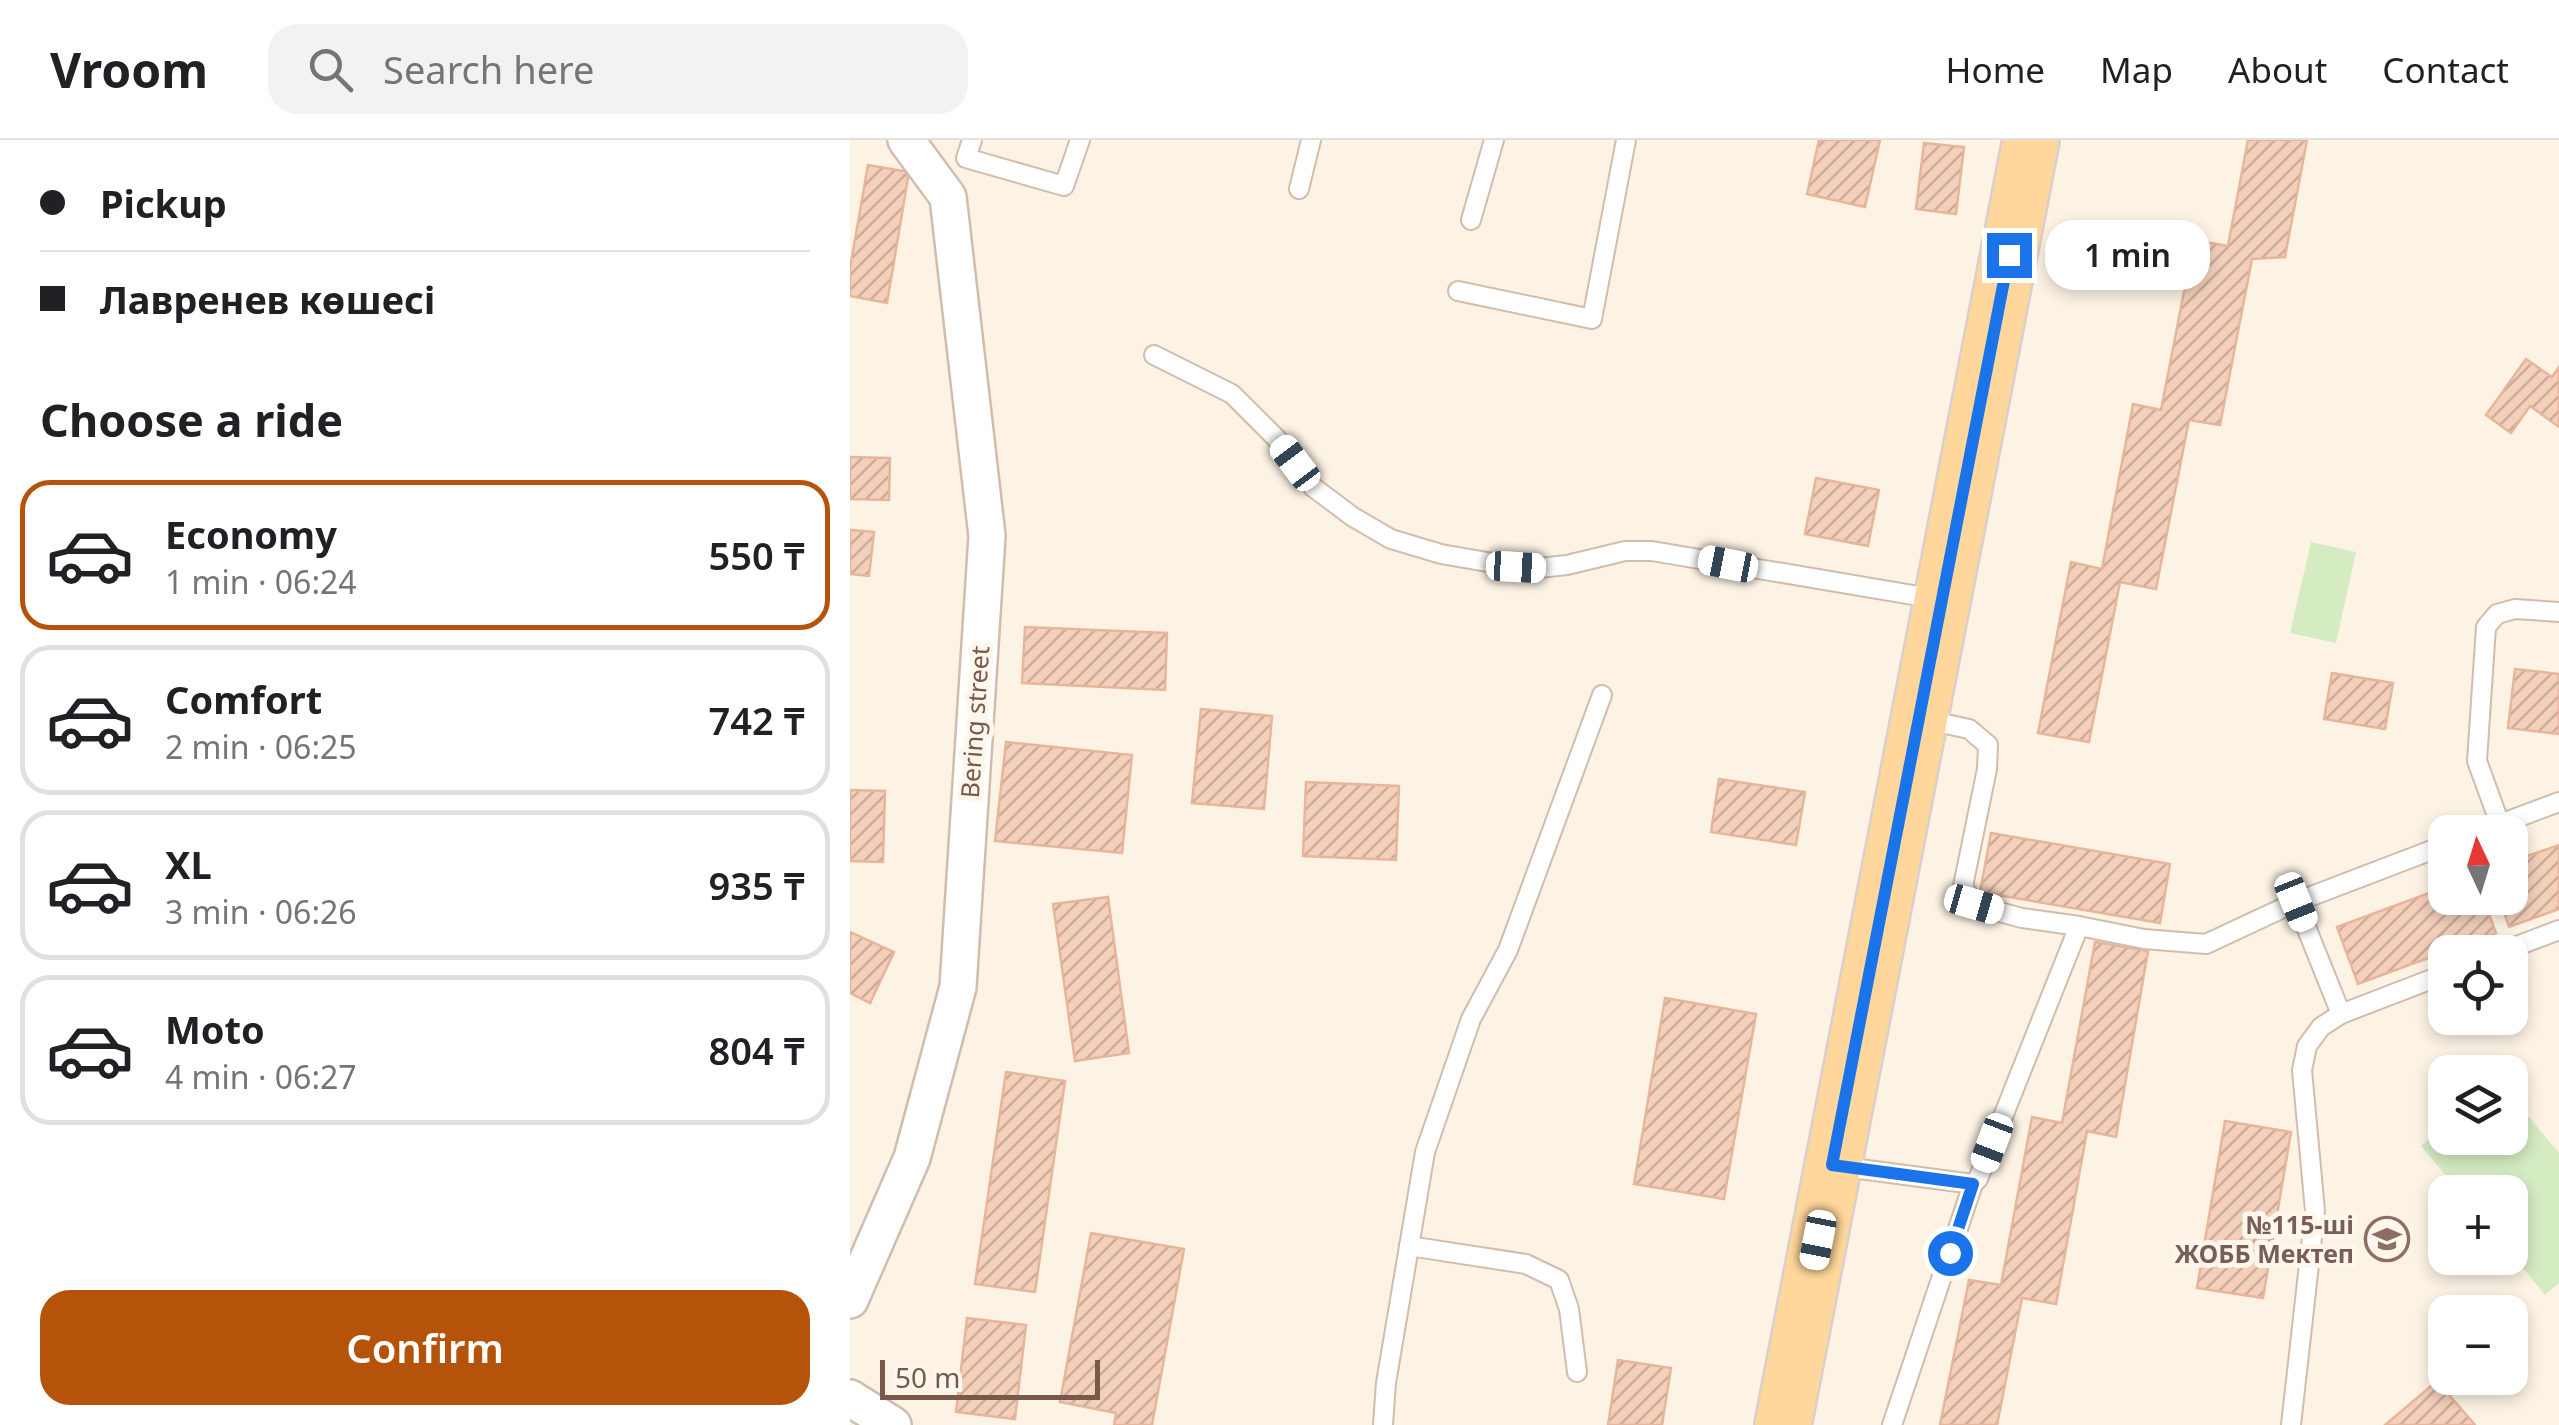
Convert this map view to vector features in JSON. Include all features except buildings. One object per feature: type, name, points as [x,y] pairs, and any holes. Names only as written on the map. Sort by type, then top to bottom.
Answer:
[{"type":"main road","points":[[1783,1425],[2031,140]]},
{"type":"street","name":"Bering street","points":[[850,1300],[912,1158],[958,987],[987,536],[948,197],[906,140]]},
{"type":"street","points":[[850,1398],[892,1425]]},
{"type":"lane","points":[[972,140],[966,158],[1064,186],[1080,140]]},
{"type":"lane","points":[[1299,189],[1311,140]]},
{"type":"lane","points":[[1471,220],[1494,140]]},
{"type":"lane","points":[[1458,291],[1592,319],[1626,140]]},
{"type":"lane","points":[[1154,354],[1232,394],[1277,439],[1313,487],[1391,539],[1441,554],[1539,568],[1652,550],[1942,600]]},
{"type":"lane","points":[[2497,815],[2477,761],[2486,627],[2497,614],[2515,609],[2559,612]]},
{"type":"lane","points":[[1384,1425],[1386,1383],[1425,1152],[1471,1019],[1508,950],[1602,696]]},
{"type":"lane","points":[[1919,718],[1969,729],[1988,746],[1963,886],[1974,904],[2022,918],[2144,939],[2206,944],[2296,902],[2428,852]]},
{"type":"lane","points":[[2524,815],[2559,802]]},
{"type":"lane","points":[[2296,902],[2341,1014]]},
{"type":"lane","points":[[1892,1425],[1973,1184],[2079,926]]},
{"type":"lane","points":[[2528,942],[2559,930]]},
{"type":"lane","points":[[2291,1425],[2315,1210],[2302,1070],[2306,1046],[2321,1027],[2341,1014],[2428,981]]},
{"type":"lane","points":[[1832,1165],[1973,1184]]},
{"type":"lane","points":[[1409,1246],[1526,1264],[1558,1280],[1569,1310],[1577,1372]]},
{"type":"green space","points":[[2311,542],[2356,552],[2336,643],[2290,633]]},
{"type":"green space","points":[[2528,1116],[2559,1153],[2559,1283],[2545,1295],[2528,1274],[2528,1175],[2446,1175],[2429,1155],[2528,1155]]},
{"type":"place","name":"№115-ші ЖОББ Мектеп","points":[[2387,1239]]},
{"type":"route","points":[[1950,1253],[1973,1184],[1832,1165],[2009,255]]}]
